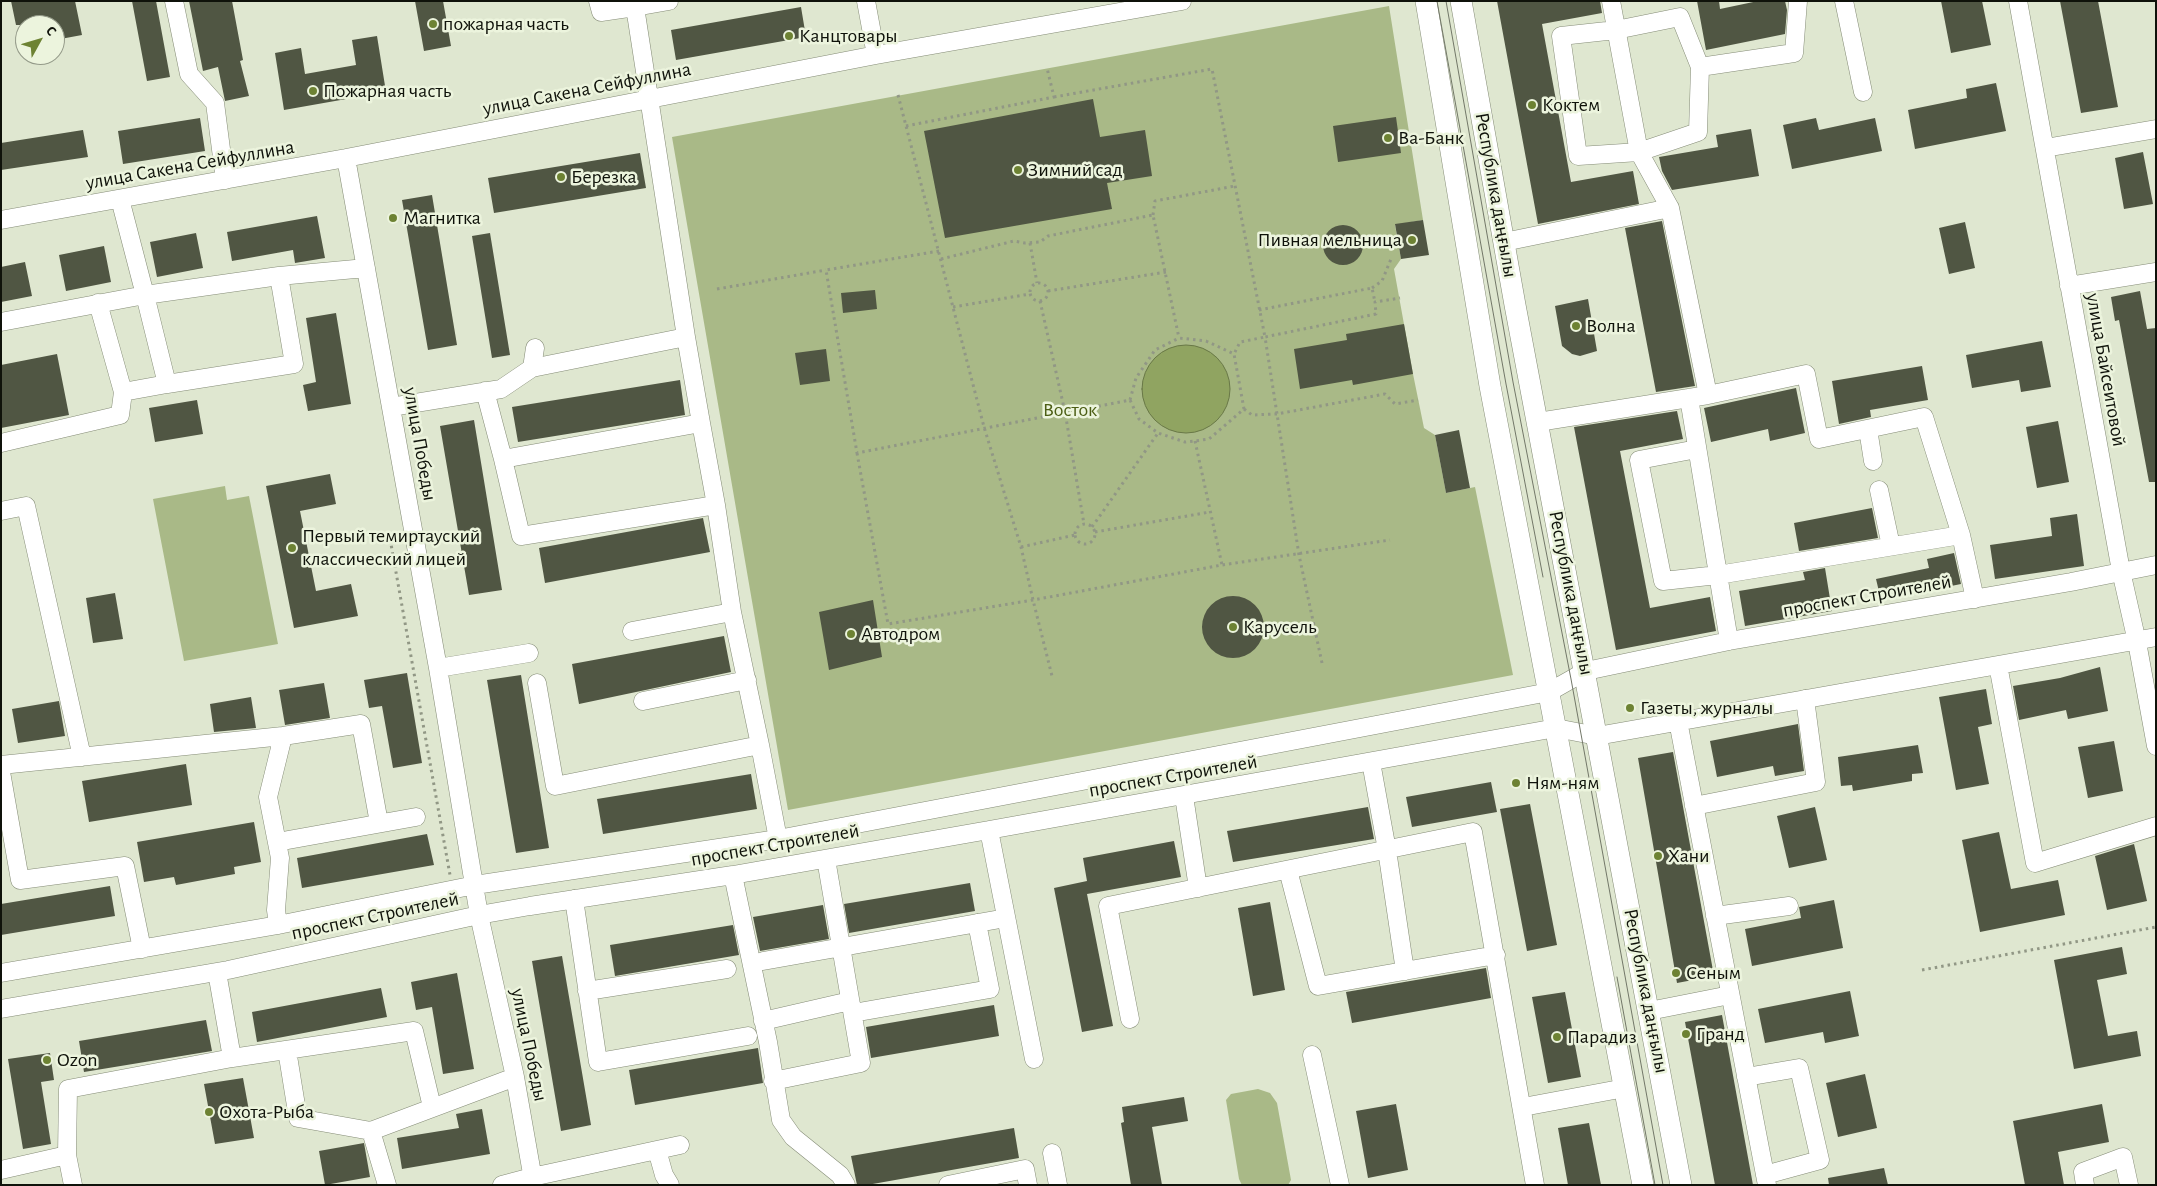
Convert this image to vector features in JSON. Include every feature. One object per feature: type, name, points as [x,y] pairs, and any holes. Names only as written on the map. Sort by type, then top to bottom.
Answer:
[{"type":"main road","name":"Республика даңғылы","points":[[1426,1],[1490,386],[1643,1185]]},
{"type":"main road","name":"Республика даңғылы","points":[[1462,1],[1504,242],[1586,671],[1596,736],[1650,1011],[1681,1185]]},
{"type":"street","points":[[174,1],[189,74],[215,104],[225,180]]},
{"type":"street","points":[[598,1],[601,12],[669,1]]},
{"type":"street","points":[[866,1],[876,55]]},
{"type":"street","name":"улица Сакена Сейфуллина","points":[[1,220],[346,158],[876,55],[1182,1]]},
{"type":"street","points":[[1611,1],[1639,152],[1670,208],[1708,396]]},
{"type":"street","points":[[1700,67],[1794,53],[1798,1]]},
{"type":"street","points":[[1844,1],[1863,92]]},
{"type":"street","name":"улица Байсеитовой","points":[[2018,1],[2121,571],[2156,746]]},
{"type":"street","points":[[635,7],[651,98],[686,337],[716,505],[732,612],[778,839]]},
{"type":"street","points":[[1680,17],[1700,67],[1698,132],[1639,152],[1578,156],[1561,36],[1616,30],[1680,17]]},
{"type":"street","points":[[2044,148],[2156,129]]},
{"type":"street","name":"улица Победы","points":[[346,158],[438,668],[479,915],[515,1077],[533,1181]]},
{"type":"street","points":[[120,199],[167,384]]},
{"type":"street","points":[[1504,242],[1670,208]]},
{"type":"street","points":[[1,322],[144,295],[279,276],[366,268]]},
{"type":"street","points":[[2069,286],[2156,272]]},
{"type":"street","points":[[123,392],[294,364],[279,276]]},
{"type":"street","points":[[1,443],[120,415],[123,392],[98,304]]},
{"type":"street","points":[[391,407],[501,388],[532,368],[686,337]]},
{"type":"street","points":[[532,368],[535,348]]},
{"type":"street","points":[[1538,422],[1708,396],[1806,374],[1819,439],[1924,417],[1961,535],[1975,599]]},
{"type":"street","points":[[485,391],[521,536],[716,505]]},
{"type":"street","points":[[1689,398],[1729,641]]},
{"type":"street","points":[[503,459],[701,423]]},
{"type":"street","points":[[1868,429],[1873,461]]},
{"type":"street","points":[[1697,449],[1639,460],[1663,581],[1718,575],[1961,535]]},
{"type":"street","points":[[1879,490],[1891,546]]},
{"type":"street","points":[[1,511],[26,506],[82,757]]},
{"type":"street","name":"проспект Строителей","points":[[1,973],[278,925],[475,885],[778,839],[1549,692],[1586,671],[1729,641],[1975,599],[2156,565]]},
{"type":"street","points":[[632,631],[732,612]]},
{"type":"street","points":[[1556,728],[1596,736],[2156,637]]},
{"type":"street","points":[[438,668],[529,653]]},
{"type":"street","points":[[1998,665],[2036,863],[2156,826]]},
{"type":"street","points":[[643,701],[747,680]]},
{"type":"street","points":[[537,683],[555,786],[760,745]]},
{"type":"street","points":[[1694,806],[1816,782],[1805,699]]},
{"type":"street","points":[[1678,721],[1730,995],[1766,1180],[1820,1160],[1799,1068],[1746,1077]]},
{"type":"street","points":[[1,765],[283,736],[361,724],[379,823]]},
{"type":"street","name":"проспект Строителей","points":[[1,1009],[217,972],[479,915],[826,859],[1556,728]]},
{"type":"street","points":[[278,925],[276,910],[280,858],[268,796],[283,736]]},
{"type":"street","points":[[1370,762],[1387,850],[1405,971]]},
{"type":"street","points":[[1,772],[20,880],[125,866],[142,949]]},
{"type":"street","points":[[1184,796],[1198,888]]},
{"type":"street","points":[[277,842],[416,817]]},
{"type":"street","points":[[989,830],[1034,1059]]},
{"type":"street","points":[[1130,1020],[1108,906],[1474,832],[1535,1185]]},
{"type":"street","points":[[773,1081],[861,1063],[826,859]]},
{"type":"street","points":[[1288,870],[1318,986],[1496,955]]},
{"type":"street","points":[[733,875],[781,1120],[793,1137],[840,1175],[846,1185]]},
{"type":"street","points":[[574,899],[598,1062],[748,1036]]},
{"type":"street","points":[[1715,916],[1789,906]]},
{"type":"street","points":[[763,961],[1006,918]]},
{"type":"street","points":[[763,1021],[851,1007],[990,989],[977,923]]},
{"type":"street","points":[[587,991],[727,969]]},
{"type":"street","points":[[217,972],[232,1058]]},
{"type":"street","points":[[1650,1011],[1730,995]]},
{"type":"street","points":[[73,1185],[67,1155],[68,1089],[232,1058],[414,1031],[432,1107]]},
{"type":"street","points":[[287,1050],[298,1118],[371,1131],[515,1077]]},
{"type":"street","points":[[1312,1055],[1340,1185]]},
{"type":"street","points":[[1522,1107],[1625,1088]]},
{"type":"street","points":[[371,1131],[387,1185]]},
{"type":"street","points":[[502,1185],[533,1181],[680,1145]]},
{"type":"street","points":[[657,1150],[664,1175],[670,1185]]},
{"type":"street","points":[[1052,1153],[1058,1185]]},
{"type":"street","points":[[1,1170],[67,1155]]},
{"type":"street","points":[[2085,1185],[2083,1172],[2123,1157],[2130,1185]]},
{"type":"street","points":[[948,1185],[1025,1169],[1028,1185]]},
{"type":"path","points":[[1047,68],[1054,97]]},
{"type":"path","points":[[906,126],[1212,69],[1265,337],[1299,555],[1322,663]]},
{"type":"path","points":[[898,95],[984,427],[1021,547],[1052,676]]},
{"type":"path","points":[[1179,338],[1154,215],[1155,200],[1235,186]]},
{"type":"path","points":[[941,259],[1014,241],[1040,242],[1048,236],[1154,215]]},
{"type":"path","points":[[1030,243],[1037,284]]},
{"type":"path","points":[[717,289],[939,251]]},
{"type":"path","points":[[1259,310],[1372,288],[1382,281],[1391,259]]},
{"type":"path","points":[[826,270],[888,624],[1033,600],[1222,565],[1390,540]]},
{"type":"path","points":[[1048,291],[1166,272]]},
{"type":"path","points":[[1037,284],[1042,284],[1048,291],[1047,296],[1040,301],[1034,300],[1030,294],[1031,287],[1037,284]]},
{"type":"path","points":[[1372,288],[1376,314],[1240,342],[1234,354],[1244,409],[1252,415],[1277,414],[1386,394],[1395,404],[1418,400]]},
{"type":"path","points":[[953,307],[1030,294]]},
{"type":"path","points":[[1375,302],[1400,298]]},
{"type":"path","points":[[1040,301],[1065,412],[1084,524]]},
{"type":"path","points":[[1234,354],[1206,341],[1179,338],[1155,350],[1136,378],[1130,400],[1139,418],[1158,433],[1185,442],[1209,439],[1244,409]]},
{"type":"path","points":[[857,453],[1130,400]]},
{"type":"path","points":[[1092,526],[1158,433]]},
{"type":"path","points":[[1195,441],[1222,565]]},
{"type":"path","points":[[1095,532],[1211,512]]},
{"type":"path","points":[[1084,524],[1092,526],[1095,532],[1093,541],[1085,544],[1080,543],[1075,535],[1076,530],[1084,524]]},
{"type":"path","points":[[389,533],[450,876]]},
{"type":"path","points":[[1021,547],[1075,535]]},
{"type":"path","points":[[1922,970],[2156,926]]},
{"type":"green space","name":"Восток","points":[[1389,6],[1423,220],[1395,225],[1401,259],[1394,269],[1413,374],[1424,428],[1435,435],[1446,493],[1475,487],[1513,675],[788,810],[672,137]]},
{"type":"green space","points":[[225,486],[227,500],[249,496],[278,644],[184,661],[153,499]]},
{"type":"green space","points":[[1258,1089],[1270,1093],[1277,1103],[1291,1180],[1288,1185],[1242,1185],[1239,1179],[1226,1100],[1231,1094]]},
{"type":"shaded area","points":[[1186,345],[1203,348],[1211,352],[1223,364],[1227,372],[1230,389],[1227,406],[1223,414],[1211,426],[1203,430],[1186,433],[1169,430],[1161,426],[1149,414],[1145,406],[1142,389],[1145,372],[1149,364],[1161,352],[1169,348]]},
{"type":"building","points":[[11,1],[75,1],[82,35],[65,38],[65,15],[15,15],[15,20]]},
{"type":"building","points":[[132,1],[156,1],[170,77],[147,81]]},
{"type":"building","points":[[189,1],[232,1],[243,60],[240,61],[249,96],[225,101],[218,67],[203,71]]},
{"type":"building","name":"пожарная часть","points":[[415,1],[443,1],[451,46],[424,51]]},
{"type":"building","points":[[1497,1],[1600,1],[1602,13],[1542,24],[1571,182],[1633,171],[1639,204],[1538,224]]},
{"type":"building","points":[[1697,1],[1719,1],[1720,9],[1758,1],[1785,1],[1787,10],[1785,34],[1706,50]]},
{"type":"building","points":[[1941,1],[1982,1],[1991,45],[1951,53]]},
{"type":"building","points":[[2060,1],[2098,1],[2118,107],[2081,113]]},
{"type":"building","points":[[801,7],[806,37],[676,60],[671,30]]},
{"type":"building","points":[[377,36],[386,92],[284,110],[275,53],[301,48],[305,74],[356,65],[352,40]]},
{"type":"building","points":[[1996,83],[2006,131],[1915,149],[1908,110],[1967,98],[1966,89]]},
{"type":"building","name":"Зимний сад","points":[[1093,99],[1100,137],[1145,130],[1152,176],[1107,183],[1112,209],[945,238],[924,131]]},
{"type":"building","points":[[1396,117],[1401,153],[1338,162],[1333,126]]},
{"type":"building","points":[[200,118],[205,151],[123,164],[118,131]]},
{"type":"building","points":[[1816,118],[1819,130],[1875,118],[1882,151],[1792,169],[1783,125]]},
{"type":"building","points":[[1751,129],[1759,176],[1672,190],[1662,171],[1659,157],[1718,147],[1716,135]]},
{"type":"building","points":[[83,130],[88,157],[1,170],[1,143]]},
{"type":"building","points":[[2143,152],[2153,204],[2124,209],[2115,158]]},
{"type":"building","points":[[640,153],[646,188],[494,213],[488,178]]},
{"type":"building","points":[[432,195],[457,345],[428,350],[402,200]]},
{"type":"building","points":[[317,216],[325,258],[295,263],[293,250],[232,261],[227,232]]},
{"type":"building","name":"Пивная мельница","points":[[1423,220],[1429,255],[1401,259],[1395,224]]},
{"type":"building","points":[[1662,221],[1695,386],[1656,392],[1625,228]]},
{"type":"building","points":[[1965,222],[1975,268],[1949,274],[1939,228]]},
{"type":"building","points":[[1347,225],[1354,228],[1360,234],[1363,245],[1362,253],[1354,262],[1347,265],[1339,265],[1332,262],[1324,253],[1323,241],[1326,234],[1335,226]]},
{"type":"building","points":[[196,233],[203,268],[157,277],[150,242]]},
{"type":"building","points":[[490,233],[510,355],[492,358],[472,236]]},
{"type":"building","points":[[104,246],[111,282],[66,291],[59,255]]},
{"type":"building","points":[[25,262],[32,296],[1,302],[1,267]]},
{"type":"building","points":[[875,290],[877,309],[843,313],[841,293]]},
{"type":"building","points":[[2140,291],[2147,329],[2156,328],[2156,482],[2149,482],[2119,320],[2115,321],[2111,297]]},
{"type":"building","name":"Волна","points":[[1588,299],[1597,351],[1580,356],[1572,354],[1562,346],[1555,306]]},
{"type":"building","points":[[336,313],[351,404],[308,411],[303,385],[316,382],[306,318]]},
{"type":"building","points":[[1404,324],[1413,374],[1353,385],[1352,380],[1300,389],[1294,349],[1347,340],[1346,334]]},
{"type":"building","points":[[2042,341],[2051,387],[2021,392],[2019,380],[1972,388],[1966,355]]},
{"type":"building","points":[[826,349],[830,381],[800,385],[795,353]]},
{"type":"building","points":[[57,354],[69,415],[1,428],[1,365]]},
{"type":"building","points":[[1922,366],[1928,400],[1870,410],[1871,417],[1839,424],[1832,381]]},
{"type":"building","points":[[680,380],[685,415],[518,442],[512,407]]},
{"type":"building","points":[[1796,388],[1805,433],[1770,441],[1768,429],[1711,442],[1704,408]]},
{"type":"building","points":[[197,400],[203,434],[155,442],[149,408]]},
{"type":"building","points":[[1677,411],[1683,439],[1620,451],[1650,608],[1710,597],[1716,631],[1616,650],[1574,427]]},
{"type":"building","points":[[474,420],[502,590],[469,595],[440,426]]},
{"type":"building","points":[[2058,421],[2069,482],[2037,488],[2026,427]]},
{"type":"building","points":[[1459,430],[1470,488],[1446,493],[1435,435]]},
{"type":"building","name":"Первый темиртауский классический лицей","points":[[330,474],[336,504],[300,511],[316,591],[351,584],[358,616],[294,628],[266,486]]},
{"type":"building","points":[[1872,508],[1878,538],[1799,551],[1794,523]]},
{"type":"building","points":[[2077,514],[2084,566],[1995,579],[1990,545],[2052,536],[2050,518]]},
{"type":"building","points":[[703,518],[710,552],[545,583],[539,548]]},
{"type":"building","points":[[1954,553],[1961,584],[1881,600],[1876,579],[1929,568],[1927,559]]},
{"type":"building","points":[[1825,568],[1832,611],[1745,626],[1739,591],[1805,580],[1803,572]]},
{"type":"building","points":[[115,593],[123,639],[93,643],[86,598]]},
{"type":"building","name":"Карусель","points":[[1233,596],[1250,601],[1255,605],[1259,610],[1264,627],[1259,644],[1255,649],[1250,653],[1233,658],[1216,653],[1211,649],[1207,644],[1202,627],[1207,610],[1211,605],[1216,601]]},
{"type":"building","name":"Автодром","points":[[873,600],[882,657],[829,670],[819,612]]},
{"type":"building","points":[[724,636],[731,672],[579,704],[572,664]]},
{"type":"building","points":[[2100,667],[2108,711],[2068,719],[2066,710],[2019,720],[2013,686],[2060,678]]},
{"type":"building","points":[[407,673],[422,763],[393,768],[382,706],[369,708],[364,680]]},
{"type":"building","points":[[521,675],[549,848],[516,853],[487,680]]},
{"type":"building","points":[[324,683],[330,718],[285,725],[279,690]]},
{"type":"building","points":[[1986,689],[1992,724],[1978,727],[1989,784],[1956,790],[1939,697]]},
{"type":"building","points":[[251,697],[256,728],[214,732],[210,704]]},
{"type":"building","points":[[59,701],[65,736],[18,743],[12,709]]},
{"type":"building","points":[[1798,724],[1804,771],[1775,776],[1773,766],[1717,777],[1710,741]]},
{"type":"building","points":[[2114,741],[2123,791],[2088,798],[2078,747]]},
{"type":"building","points":[[1918,745],[1923,773],[1912,774],[1912,781],[1853,791],[1852,785],[1841,786],[1838,757]]},
{"type":"building","points":[[1673,752],[1714,976],[1677,983],[1638,758]]},
{"type":"building","points":[[186,764],[192,805],[89,822],[82,781]]},
{"type":"building","points":[[751,774],[757,809],[603,834],[597,799]]},
{"type":"building","points":[[1491,782],[1497,812],[1412,827],[1406,797]]},
{"type":"building","points":[[1530,804],[1557,945],[1527,951],[1500,809]]},
{"type":"building","points":[[1368,807],[1374,839],[1233,862],[1227,831]]},
{"type":"building","points":[[1815,807],[1827,860],[1789,868],[1777,816]]},
{"type":"building","points":[[254,822],[261,862],[234,867],[235,874],[176,885],[174,877],[144,882],[137,842]]},
{"type":"building","points":[[1999,832],[2011,889],[2058,880],[2065,915],[1980,932],[1962,840]]},
{"type":"building","points":[[427,834],[434,865],[302,888],[297,858]]},
{"type":"building","points":[[1174,841],[1181,877],[1087,894],[1113,1026],[1082,1032],[1054,888],[1087,881],[1083,858]]},
{"type":"building","points":[[2134,844],[2147,901],[2107,910],[2095,856]]},
{"type":"building","points":[[970,883],[975,911],[849,933],[844,904]]},
{"type":"building","points":[[110,886],[115,916],[1,935],[1,904]]},
{"type":"building","points":[[1834,900],[1843,948],[1752,966],[1745,929],[1801,918],[1799,907]]},
{"type":"building","points":[[1270,902],[1285,990],[1253,996],[1238,908]]},
{"type":"building","points":[[823,905],[829,939],[760,951],[753,917]]},
{"type":"building","points":[[733,925],[739,955],[615,976],[610,945]]},
{"type":"building","points":[[2122,947],[2127,974],[2097,980],[2108,1036],[2137,1031],[2141,1056],[2074,1069],[2054,960]]},
{"type":"building","points":[[562,956],[591,1125],[561,1131],[532,961]]},
{"type":"building","points":[[1486,968],[1491,998],[1352,1023],[1346,992]]},
{"type":"building","points":[[457,973],[474,1069],[443,1074],[432,1007],[416,1010],[411,982]]},
{"type":"building","points":[[381,988],[387,1017],[257,1042],[252,1012]]},
{"type":"building","points":[[1850,991],[1859,1036],[1825,1043],[1823,1032],[1765,1043],[1758,1009]]},
{"type":"building","name":"Парадиз","points":[[1565,992],[1581,1077],[1548,1083],[1532,997]]},
{"type":"building","points":[[994,1005],[999,1036],[871,1058],[866,1027]]},
{"type":"building","points":[[1722,1015],[1753,1185],[1715,1185],[1685,1022]]},
{"type":"building","points":[[206,1020],[212,1051],[84,1072],[79,1041]]},
{"type":"building","points":[[758,1048],[763,1083],[635,1105],[629,1070]]},
{"type":"building","points":[[50,1053],[54,1080],[41,1082],[51,1144],[23,1149],[8,1059]]},
{"type":"building","points":[[1865,1074],[1877,1128],[1838,1137],[1826,1083]]},
{"type":"building","points":[[243,1078],[254,1138],[215,1144],[204,1084]]},
{"type":"building","points":[[1184,1097],[1188,1121],[1152,1127],[1162,1185],[1131,1185],[1121,1123],[1124,1122],[1122,1107]]},
{"type":"building","points":[[1396,1104],[1408,1170],[1368,1178],[1356,1111]]},
{"type":"building","points":[[2102,1104],[2109,1142],[2058,1152],[2064,1185],[2025,1185],[2013,1121]]},
{"type":"building","points":[[482,1109],[490,1154],[402,1169],[397,1138],[459,1128],[456,1114]]},
{"type":"building","points":[[1589,1123],[1601,1185],[1568,1185],[1558,1128]]},
{"type":"building","points":[[1014,1128],[1019,1158],[867,1185],[857,1185],[851,1156]]},
{"type":"building","points":[[364,1143],[370,1177],[325,1185],[319,1151]]},
{"type":"building","points":[[1884,1168],[1888,1185],[1829,1185],[1828,1178]]},
{"type":"tram line","points":[[1437,1],[1543,577]]},
{"type":"tram line","points":[[1446,1],[1513,382],[1571,679],[1663,1185]]},
{"type":"tram line","points":[[1617,977],[1655,1185]]},
{"type":"place","name":"пожарная часть","points":[[433,24]]},
{"type":"place","name":"Канцтовары","points":[[789,36]]},
{"type":"place","name":"Пожарная часть","points":[[313,91]]},
{"type":"place","name":"Коктем","points":[[1532,105]]},
{"type":"place","name":"Ва-Банк","points":[[1388,138]]},
{"type":"place","name":"Зимний сад","points":[[1018,170]]},
{"type":"place","name":"Березка","points":[[561,177]]},
{"type":"place","name":"Магнитка","points":[[393,218]]},
{"type":"place","name":"Пивная мельница","points":[[1412,240]]},
{"type":"place","name":"Волна","points":[[1576,326]]},
{"type":"place","name":"Первый темиртауский классический лицей","points":[[292,548]]},
{"type":"place","name":"Карусель","points":[[1233,627]]},
{"type":"place","name":"Автодром","points":[[851,634]]},
{"type":"place","name":"Газеты, журналы","points":[[1630,708]]},
{"type":"place","name":"Ням-ням","points":[[1516,783]]},
{"type":"place","name":"Хани","points":[[1658,856]]},
{"type":"place","name":"Сеным","points":[[1676,973]]},
{"type":"place","name":"Гранд","points":[[1686,1034]]},
{"type":"place","name":"Парадиз","points":[[1557,1037]]},
{"type":"place","name":"Ozon","points":[[47,1060]]},
{"type":"place","name":"Охота-Рыба","points":[[209,1112]]}]
